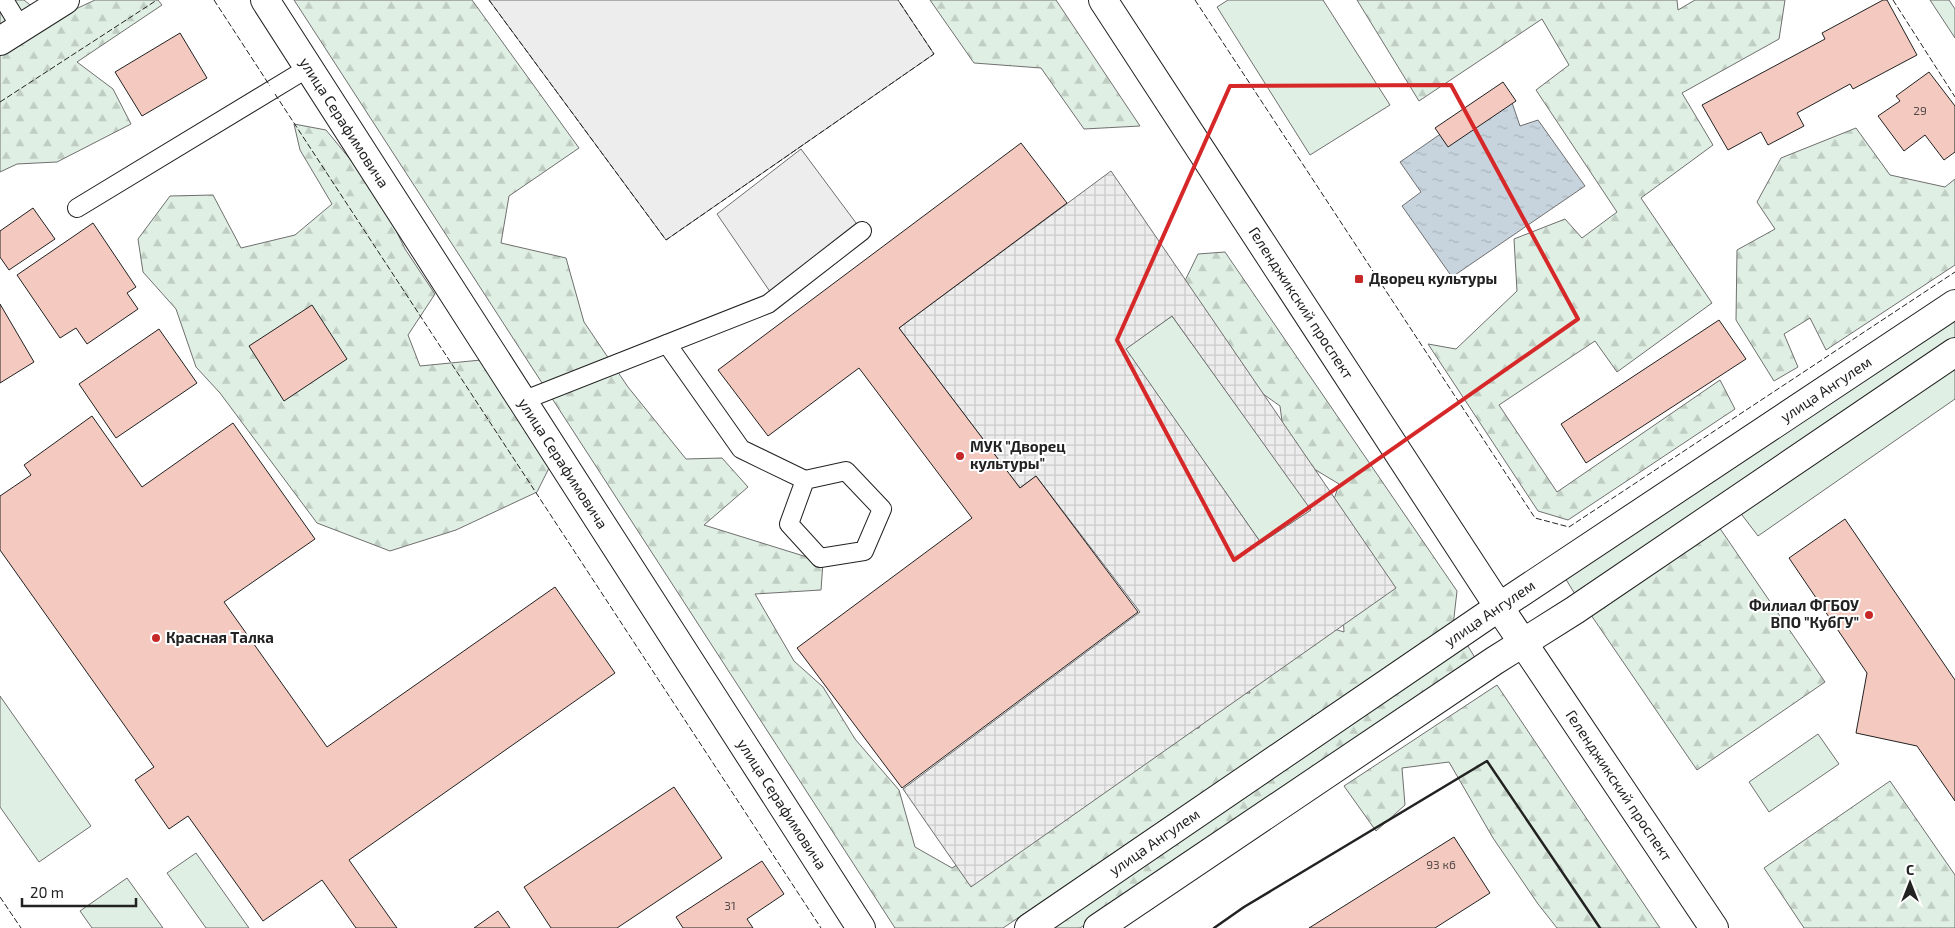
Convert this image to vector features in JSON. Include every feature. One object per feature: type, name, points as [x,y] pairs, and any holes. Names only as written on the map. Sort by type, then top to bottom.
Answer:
[{"type":"street","points":[[10,34],[65,0]]},
{"type":"street","name":"улица Серафимовича","points":[[265,0],[861,928]]},
{"type":"street","name":"Геленджикский проспект","points":[[1103,0],[1499,607],[1714,928]]},
{"type":"street","name":"улица Ангулем","points":[[1028,928],[1499,607],[1955,304]]},
{"type":"street","points":[[1098,928],[1524,642],[1575,610],[1955,352]]},
{"type":"lane","points":[[4,0],[10,34]]},
{"type":"lane","points":[[77,208],[308,68]]},
{"type":"lane","points":[[522,401],[768,304],[862,232]]},
{"type":"lane","points":[[667,344],[741,449],[805,480],[846,471],[882,509],[864,551],[820,558],[789,524],[805,480]]},
{"type":"highlighted area","points":[[1451,85],[1578,319],[1234,560],[1117,340],[1230,86]]},
{"type":"green space","points":[[0,0],[24,0],[50,21],[95,0],[158,0],[162,5],[77,62],[113,89],[131,124],[57,162],[17,164],[0,172]]},
{"type":"green space","points":[[294,0],[472,0],[579,148],[509,196],[501,243],[566,258],[584,322],[628,387],[686,459],[722,458],[748,487],[704,525],[823,562],[821,590],[755,594],[794,661],[823,687],[855,739],[899,790],[915,847],[952,868],[1063,795],[1090,803],[1119,738],[1199,728],[1214,695],[1250,693],[1237,656],[1288,615],[1344,632],[1329,515],[1339,484],[1286,452],[1280,406],[1231,371],[1180,291],[1198,254],[1225,252],[1457,591],[1453,626],[1003,928],[895,928]]},
{"type":"green space","points":[[930,0],[1056,0],[1140,126],[1084,129],[1041,68],[974,63]]},
{"type":"green space","points":[[1228,0],[1323,0],[1390,105],[1310,155],[1217,7]]},
{"type":"green space","points":[[1357,0],[1677,0],[1678,10],[1695,0],[1785,0],[1779,39],[1682,93],[1713,145],[1641,198],[1712,303],[1617,372],[1595,341],[1499,405],[1557,492],[1720,380],[1735,409],[1568,520],[1538,511],[1428,344],[1456,349],[1517,291],[1514,239],[1565,219],[1582,238],[1617,212],[1536,90],[1569,65],[1542,19],[1419,101]]},
{"type":"green space","points":[[1930,0],[1949,0],[1955,9],[1955,38]]},
{"type":"green space","points":[[294,124],[326,130],[378,193],[405,249],[435,294],[408,335],[420,366],[481,360],[551,464],[537,492],[456,530],[390,551],[317,523],[220,393],[196,367],[176,309],[143,272],[138,239],[170,196],[213,195],[241,248],[295,235],[332,204],[300,150]]},
{"type":"green space","points":[[1856,128],[1890,175],[1945,187],[1955,179],[1955,265],[1826,350],[1810,318],[1784,334],[1798,367],[1774,381],[1736,320],[1737,250],[1775,229],[1757,202],[1781,158]]},
{"type":"green space","points":[[1955,312],[1955,345],[1578,599],[1562,573]]},
{"type":"green space","points":[[1172,316],[1312,510],[1261,543],[1125,349]]},
{"type":"green space","points":[[1955,366],[1955,399],[1758,536],[1739,511]]},
{"type":"green space","points":[[1719,527],[1825,682],[1697,770],[1591,615]]},
{"type":"green space","points":[[1466,643],[1477,661],[1080,928],[1048,928]]},
{"type":"green space","points":[[1497,685],[1660,928],[1557,928],[1538,904],[1493,838],[1449,762],[1402,768],[1405,805],[1376,831],[1344,786]]},
{"type":"green space","points":[[0,696],[91,826],[39,862],[0,807]]},
{"type":"green space","points":[[1818,734],[1839,764],[1769,812],[1749,782]]},
{"type":"green space","points":[[1890,781],[1955,875],[1955,928],[1804,928],[1764,868]]},
{"type":"green space","points":[[196,853],[249,928],[206,928],[167,873]]},
{"type":"green space","points":[[127,878],[163,928],[92,928],[80,911]]},
{"type":"shaded area","points":[[489,0],[898,0],[934,54],[666,240]]},
{"type":"shaded area","points":[[801,149],[862,231],[775,299],[717,214]]},
{"type":"shaded area","points":[[1111,171],[1396,588],[971,887],[903,789],[1140,612],[1036,476],[1020,488],[899,328]],"holes":[[[1172,316],[1311,510],[1261,543],[1126,349]]]},
{"type":"water","points":[[1507,88],[1520,126],[1538,120],[1585,186],[1452,277],[1402,206],[1421,192],[1400,162]]},
{"type":"building","points":[[1883,0],[1887,0],[1917,55],[1853,89],[1850,84],[1797,113],[1804,126],[1768,145],[1761,132],[1728,150],[1702,105],[1825,39],[1822,33]]},
{"type":"building","points":[[180,33],[207,78],[142,116],[115,72]]},
{"type":"building","points":[[1929,72],[1955,106],[1955,152],[1944,160],[1925,135],[1904,151],[1878,116],[1900,101],[1896,96]]},
{"type":"building","points":[[1503,82],[1516,101],[1448,147],[1435,128]]},
{"type":"building","name":"МУК \"Дворец культуры\"","points":[[1021,143],[1067,203],[899,328],[1020,488],[1036,476],[1138,612],[902,788],[797,648],[972,518],[859,368],[768,436],[718,370]]},
{"type":"building","points":[[33,208],[55,239],[9,270],[0,257],[0,231]]},
{"type":"building","points":[[93,223],[136,287],[127,293],[138,309],[87,344],[76,328],[60,338],[17,275]]},
{"type":"building","points":[[0,304],[34,362],[0,383]]},
{"type":"building","points":[[312,305],[347,359],[284,401],[249,346]]},
{"type":"building","points":[[1719,320],[1746,359],[1586,463],[1561,424]]},
{"type":"building","points":[[159,329],[197,383],[116,438],[79,384]]},
{"type":"building","name":"Красная Талка","points":[[92,416],[142,487],[233,423],[315,539],[224,602],[327,747],[555,587],[615,673],[349,860],[397,928],[356,928],[322,880],[263,921],[188,816],[169,829],[135,780],[154,767],[0,550],[0,496],[31,475],[24,465]]},
{"type":"building","name":"Филиал ФГБОУ ВПО \"КубГУ\"","points":[[1845,519],[1955,680],[1955,801],[1917,746],[1856,733],[1867,673],[1789,558]]},
{"type":"building","points":[[674,787],[722,858],[617,928],[551,928],[524,887]]},
{"type":"building","points":[[1454,837],[1490,893],[1435,928],[1309,928]]},
{"type":"building","points":[[762,861],[784,894],[747,919],[753,928],[683,928],[676,917]]},
{"type":"building","points":[[498,911],[510,928],[474,928]]},
{"type":"fence","points":[[0,102],[157,0]]},
{"type":"fence","points":[[214,0],[270,86]]},
{"type":"fence","points":[[489,0],[666,240],[934,54],[898,0]]},
{"type":"fence","points":[[1195,0],[1535,518],[1569,527],[1955,272]]},
{"type":"fence","points":[[1893,0],[1955,97]]},
{"type":"fence","points":[[275,94],[821,928]]},
{"type":"fence","points":[[0,897],[21,928]]},
{"type":"wall","points":[[1214,928],[1244,907],[1487,761],[1600,928]]},
{"type":"place","name":"Дворец культуры","points":[[1359,279]]},
{"type":"place","name":"МУК \"Дворец культуры\"","points":[[960,456]]},
{"type":"place","name":"Филиал ФГБОУ ВПО \"КубГУ\"","points":[[1869,615]]},
{"type":"place","name":"Красная Талка","points":[[156,638]]}]
